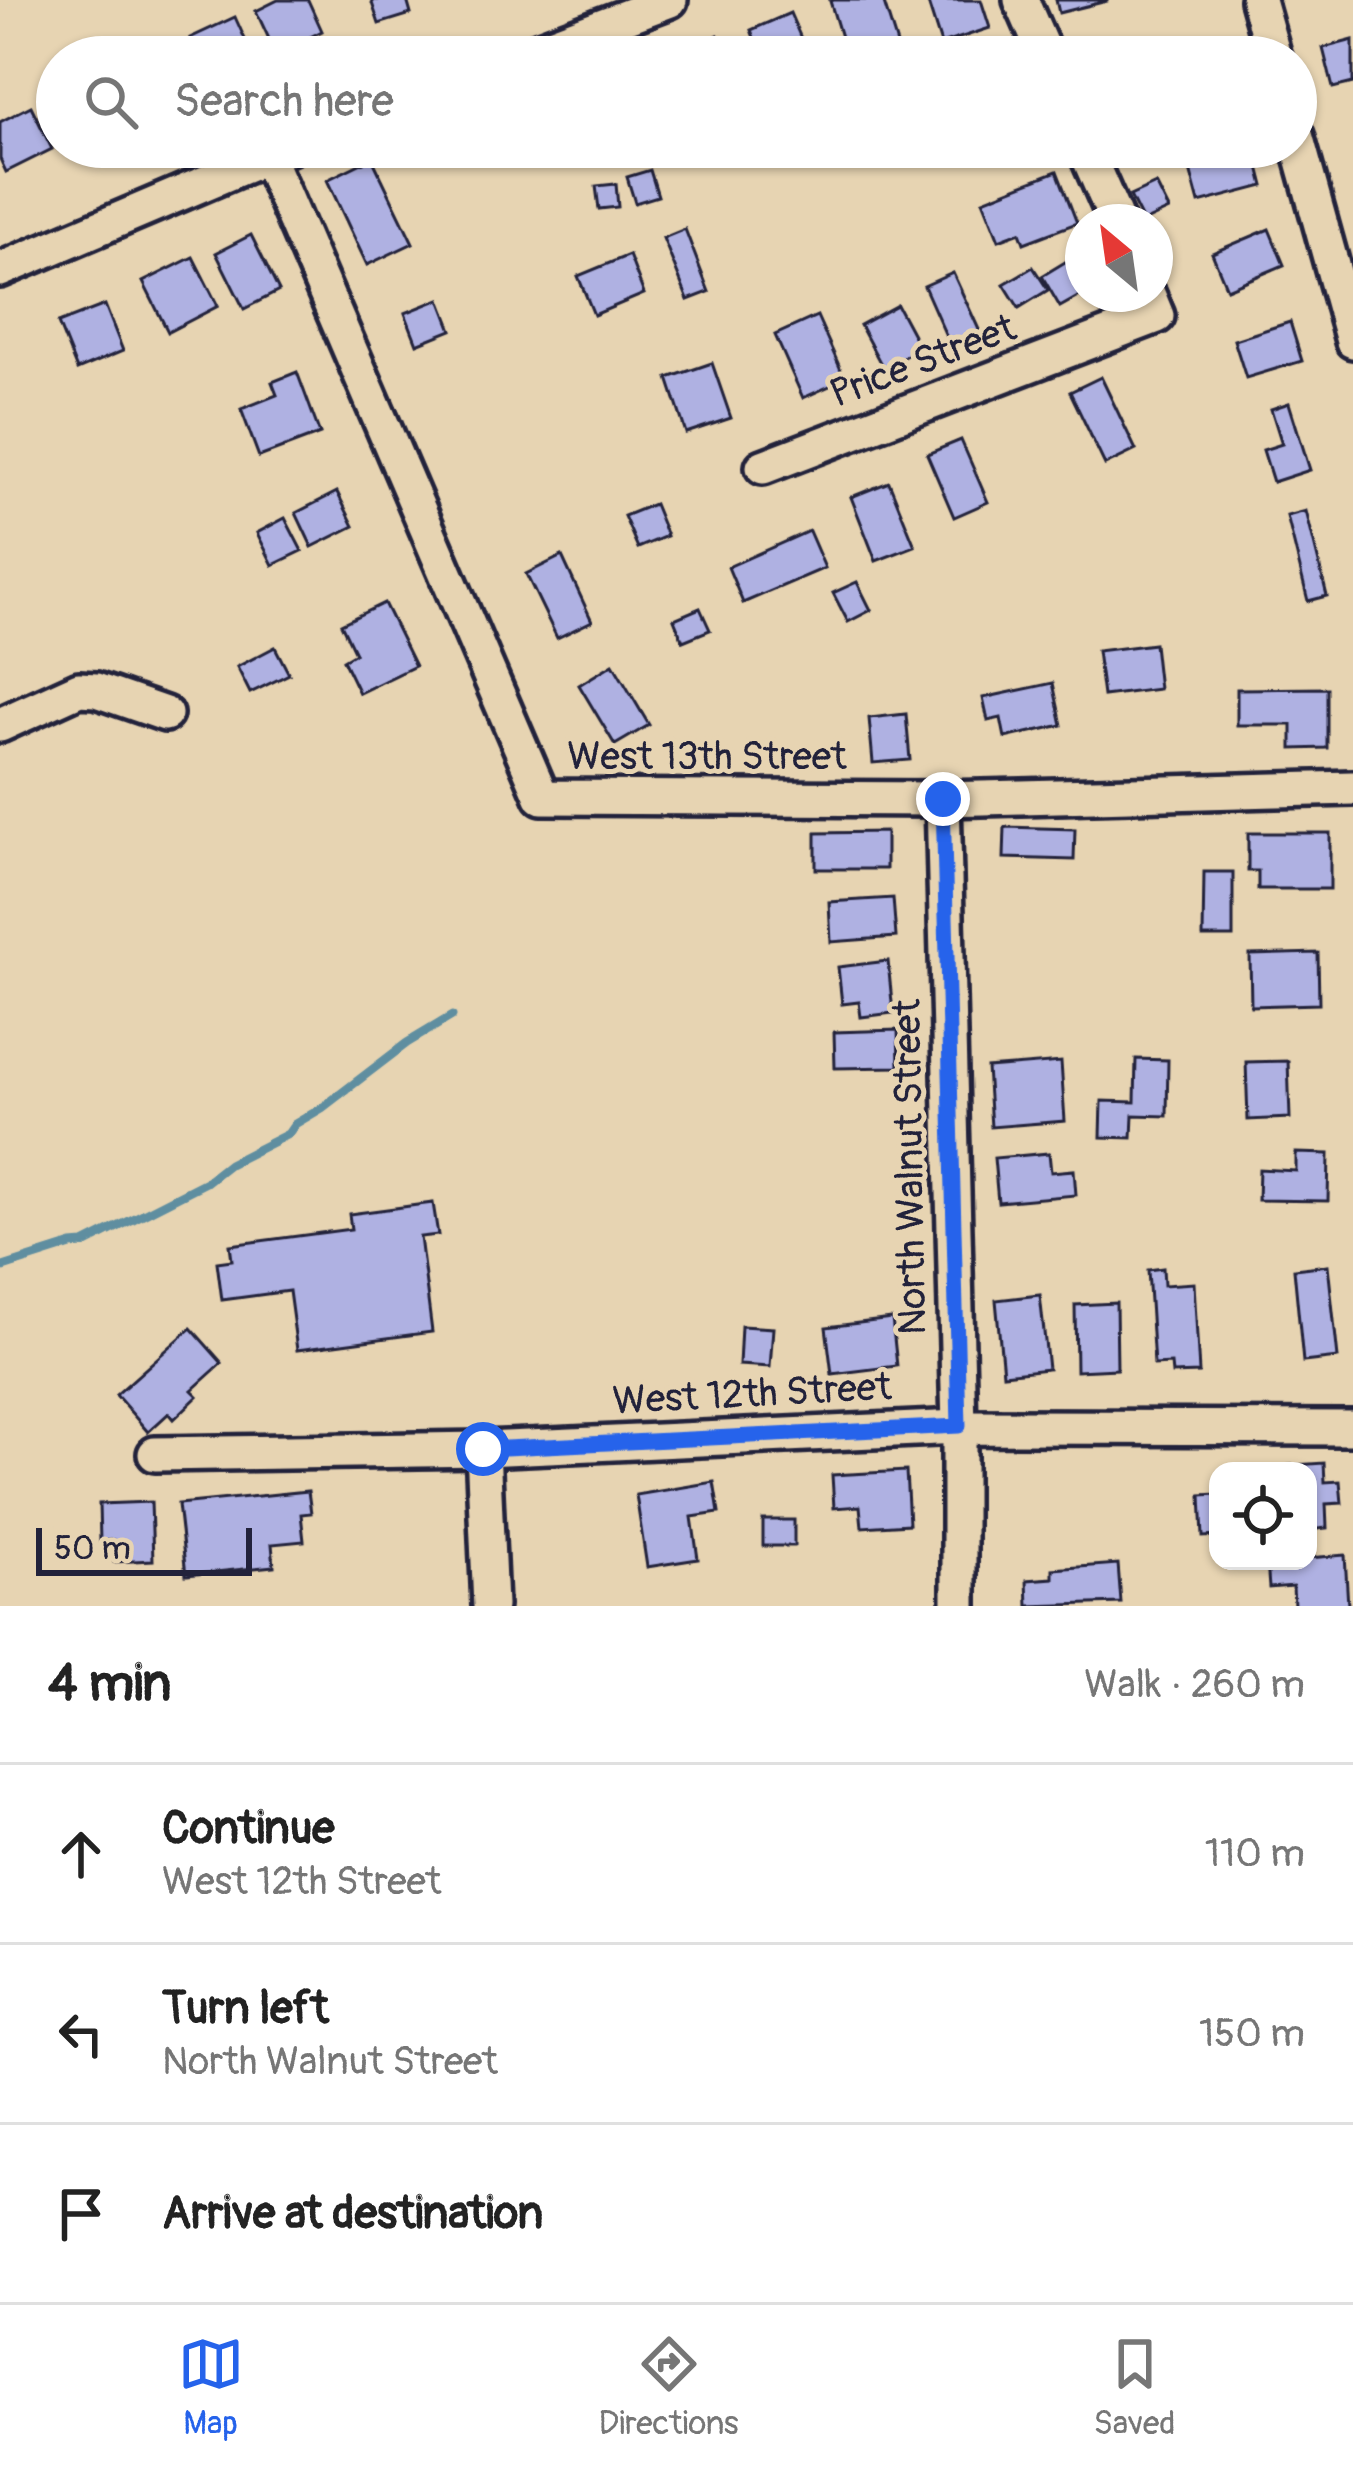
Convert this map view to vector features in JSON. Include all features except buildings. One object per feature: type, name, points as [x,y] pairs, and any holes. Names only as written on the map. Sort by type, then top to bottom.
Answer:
[{"type":"street","points":[[575,36],[670,0]]},
{"type":"street","points":[[1021,0],[1037,36]]},
{"type":"street","points":[[1258,0],[1268,36]]},
{"type":"street","points":[[0,270],[241,168]]},
{"type":"street","name":"West 13th Street","points":[[286,168],[542,797],[943,799],[1353,788]]},
{"type":"street","points":[[1093,168],[1109,204]]},
{"type":"street","points":[[1305,168],[1353,341]]},
{"type":"street","name":"Price Street","points":[[764,467],[1157,316],[1155,312]]},
{"type":"street","points":[[0,724],[79,689],[96,690],[165,714]]},
{"type":"street","name":"North Walnut Street","points":[[943,799],[959,1606]]},
{"type":"street","name":"West 12th Street","points":[[155,1454],[483,1449],[959,1426],[1353,1428]]},
{"type":"street","points":[[483,1449],[490,1606]]},
{"type":"waterway","points":[[0,1268],[84,1244],[206,1182],[229,1164],[288,1134],[295,1124],[407,1043],[452,1016]]},
{"type":"route","points":[[483,1449],[959,1426],[943,799]]}]
